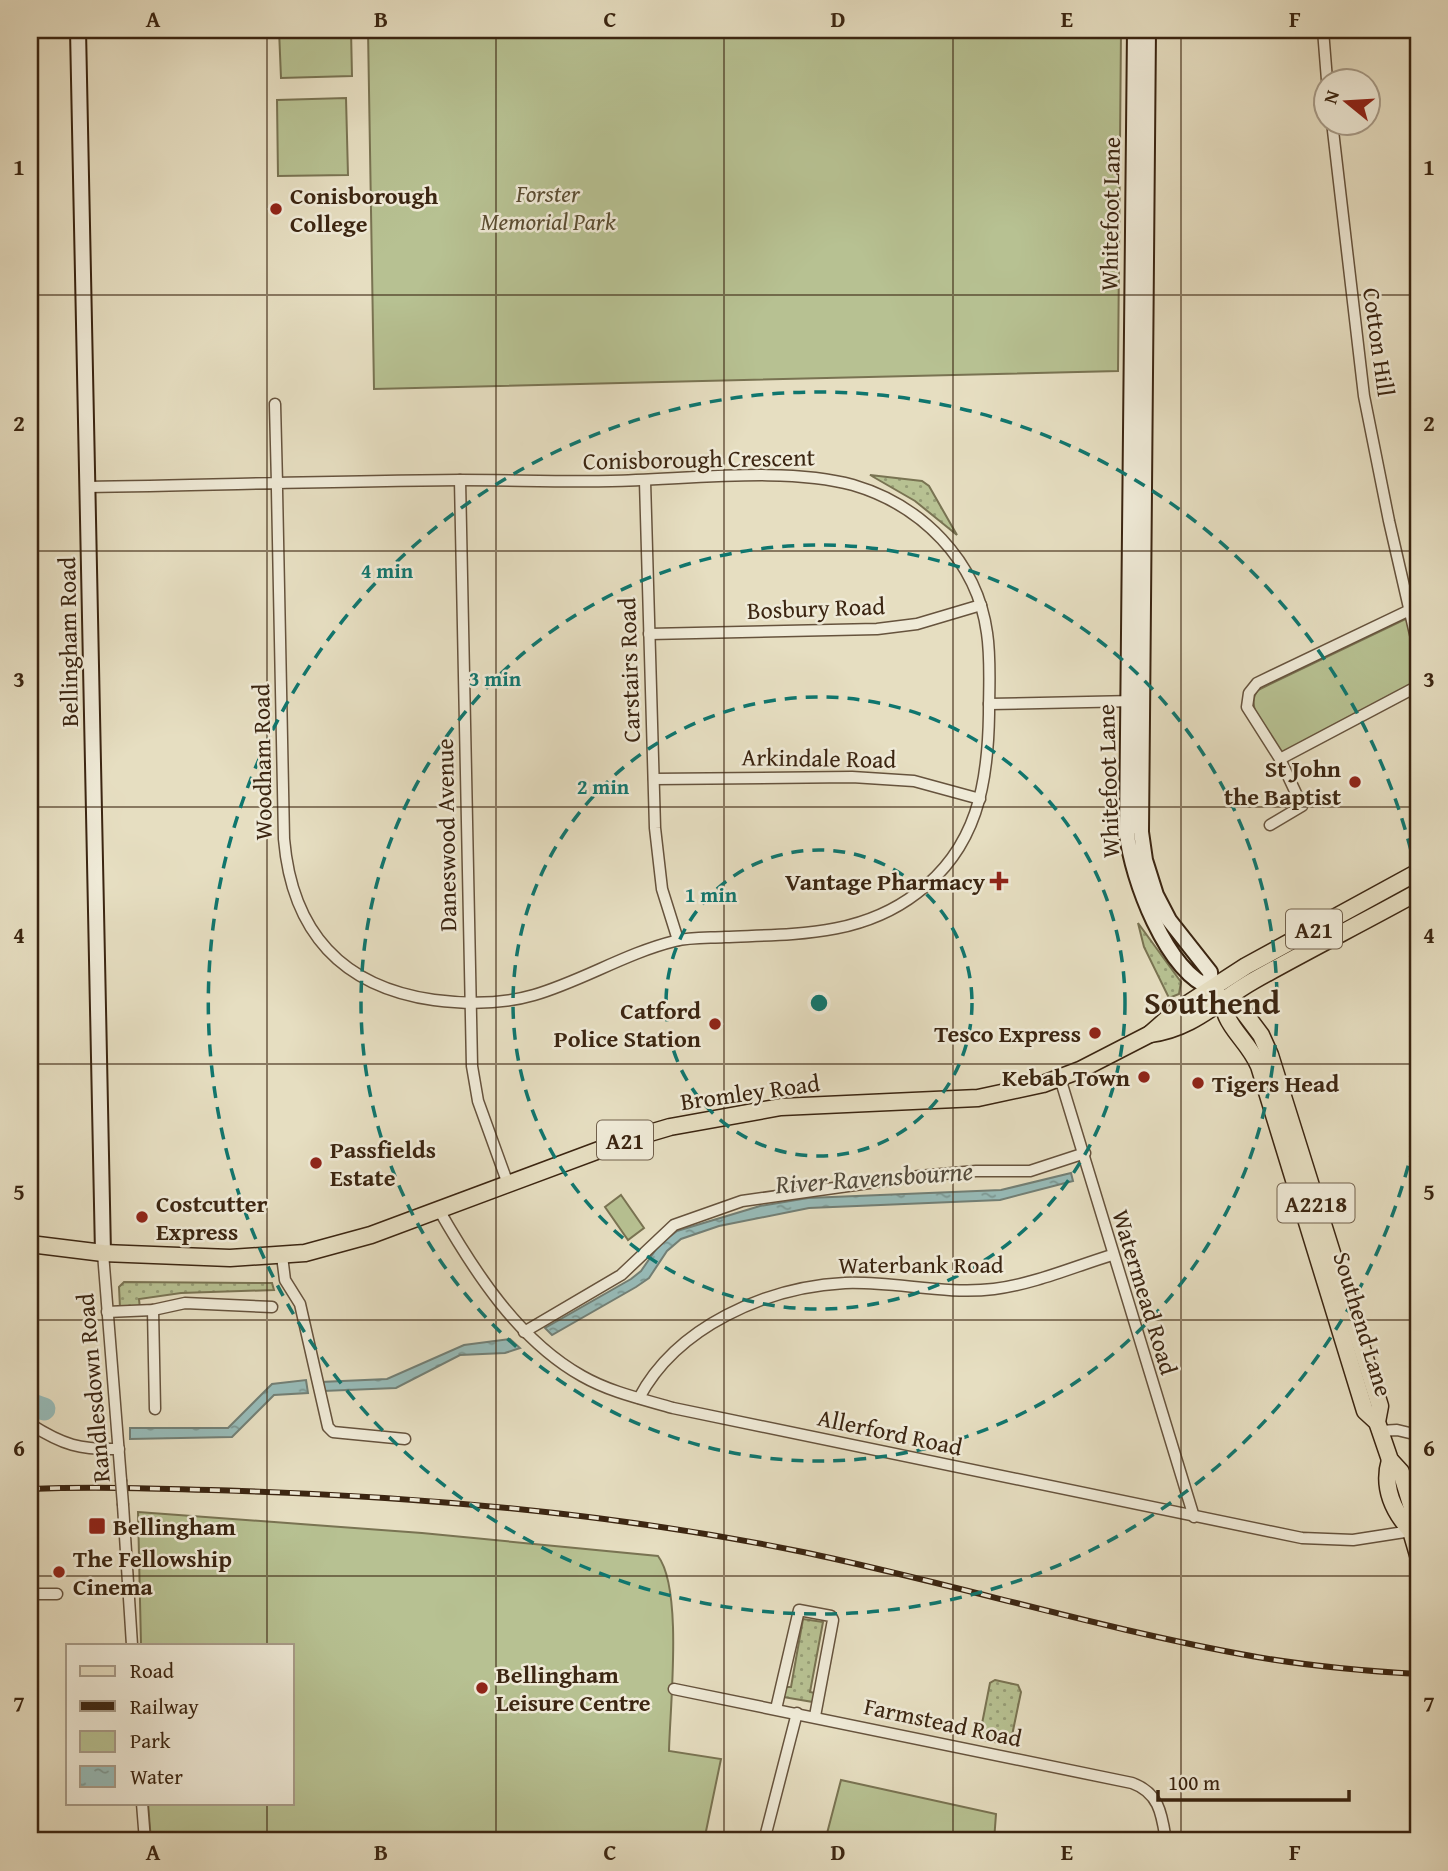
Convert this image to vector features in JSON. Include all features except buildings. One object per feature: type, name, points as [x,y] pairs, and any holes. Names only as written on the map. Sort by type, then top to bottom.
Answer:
[{"type":"main road","name":"Bromley Road","points":[[30,1244],[103,1254],[230,1258],[282,1256],[328,1249],[626,1140],[693,1122],[804,1105],[978,1098],[1023,1090],[1060,1078],[1150,1034],[1175,1012],[1250,963],[1418,872]]},
{"type":"main road","name":"Bromley Road","points":[[1150,1034],[1172,1031],[1224,1002],[1255,980],[1418,892]]},
{"type":"main road","name":"Southend Lane","points":[[1211,988],[1224,1002],[1227,1018],[1253,1051],[1272,1083],[1327,1260],[1365,1412],[1378,1427],[1390,1460],[1401,1472],[1413,1511],[1411,1531],[1418,1555]]},
{"type":"street","name":"Bellingham Road","points":[[78,30],[103,1254]]},
{"type":"street","name":"Whitefoot Lane","points":[[1135,30],[1135,701]]},
{"type":"street","name":"Whitefoot Lane","points":[[1148,30],[1135,701],[1127,834],[1135,877],[1157,928],[1198,983],[1211,988]]},
{"type":"street","points":[[1323,30],[1326,66]]},
{"type":"street","name":"Cotton Hill","points":[[1334,136],[1364,396],[1414,609],[1418,647]]},
{"type":"street","name":"Woodham Road","points":[[275,404],[284,839],[286,867],[299,908],[334,958],[370,984],[408,996],[470,1002]]},
{"type":"street","name":"Conisborough Crescent","points":[[87,487],[810,477],[832,480],[873,492],[911,512],[941,538],[966,572],[981,605],[987,631],[989,705],[988,760],[980,799],[967,836],[939,873],[914,897],[883,915],[832,932],[677,940],[531,996],[470,1002]]},
{"type":"street","name":"Daneswood Avenue","points":[[460,480],[470,1002],[476,1093],[508,1184]]},
{"type":"street","name":"Carstairs Road","points":[[645,481],[659,870],[677,940]]},
{"type":"street","name":"Bosbury Road","points":[[649,634],[877,629],[917,624],[981,605]]},
{"type":"street","points":[[1270,825],[1302,806],[1280,760],[1249,712],[1248,698],[1253,687],[1414,609]]},
{"type":"street","points":[[1280,760],[1418,686]]},
{"type":"street","points":[[989,705],[1135,701]]},
{"type":"street","name":"Arkindale Road","points":[[654,779],[863,778],[914,781],[980,799]]},
{"type":"street","name":"Watermead Road","points":[[1060,1078],[1194,1517]]},
{"type":"street","points":[[524,1332],[621,1275],[674,1226],[742,1201],[919,1176],[976,1171],[1030,1171],[1085,1153]]},
{"type":"street","name":"Allerford Road","points":[[439,1210],[481,1276],[524,1332],[581,1376],[639,1398],[1194,1517],[1329,1541],[1353,1541],[1411,1531]]},
{"type":"street","name":"Randlesdown Road","points":[[103,1254],[132,1644]]},
{"type":"street","name":"Waterbank Road","points":[[639,1398],[646,1384],[692,1337],[717,1319],[781,1294],[844,1283],[993,1289],[1112,1255]]},
{"type":"street","points":[[282,1256],[285,1280],[300,1304],[328,1427],[333,1432],[405,1438]]},
{"type":"street","points":[[107,1312],[153,1310],[185,1303],[272,1307]]},
{"type":"street","points":[[153,1310],[155,1409]]},
{"type":"street","points":[[30,1424],[71,1447],[88,1450],[119,1449]]},
{"type":"street","points":[[1378,1427],[1418,1435]]},
{"type":"street","points":[[30,1594],[57,1594]]},
{"type":"street","points":[[776,1709],[796,1612],[799,1610],[831,1616],[833,1620],[815,1716]]},
{"type":"street","name":"Farmstead Road","points":[[674,1689],[1139,1785],[1153,1796],[1161,1809],[1166,1841]]},
{"type":"street","points":[[764,1841],[797,1713]]},
{"type":"street","points":[[142,1804],[145,1841]]},
{"type":"green space","points":[[279,30],[351,30],[352,76],[281,78]]},
{"type":"green space","name":"Forster Memorial Park","points":[[368,30],[1121,30],[1118,371],[374,389]]},
{"type":"green space","points":[[346,98],[348,175],[278,176],[277,100]]},
{"type":"green space","points":[[870,475],[922,481],[929,486],[957,535],[915,501]]},
{"type":"green space","points":[[1418,613],[1418,681],[1284,753],[1279,751],[1256,713],[1254,697],[1258,690]]},
{"type":"green space","points":[[1138,923],[1181,982],[1179,994],[1169,998],[1144,947]]},
{"type":"green space","points":[[621,1195],[644,1228],[628,1240],[605,1207]]},
{"type":"green space","points":[[124,1282],[272,1283],[274,1290],[181,1293],[139,1299],[140,1309],[120,1308],[119,1287]]},
{"type":"green space","name":"Bellingham Leisure Centre","points":[[138,1512],[422,1533],[658,1556],[666,1572],[673,1620],[669,1751],[721,1759],[705,1836],[725,1841],[151,1841],[148,1804],[294,1804],[294,1644],[141,1644]]},
{"type":"green space","points":[[803,1619],[823,1622],[810,1692],[815,1693],[813,1702],[783,1697],[784,1687],[791,1687]]},
{"type":"green space","points":[[995,1680],[1018,1685],[1021,1692],[1010,1745],[979,1739],[990,1683]]},
{"type":"green space","points":[[841,1780],[996,1814],[994,1841],[825,1841]]},
{"type":"water","points":[[1071,1173],[1073,1181],[1000,1200],[809,1208],[719,1226],[681,1239],[667,1251],[649,1278],[636,1287],[552,1335],[545,1328],[631,1279],[641,1271],[659,1245],[677,1231],[760,1206],[808,1198],[1001,1190]]},
{"type":"water","points":[[510,1339],[520,1348],[505,1353],[460,1355],[396,1388],[323,1391],[321,1382],[387,1379],[464,1345]]},
{"type":"water","points":[[306,1380],[308,1393],[274,1395],[232,1437],[130,1439],[130,1428],[228,1428],[272,1384]]},
{"type":"waterway","name":"River Ravensbourne","points":[[30,1404],[44,1409]]},
{"type":"railway","points":[[30,1489],[136,1488],[383,1498],[523,1510],[664,1527],[803,1552],[1200,1646],[1297,1663],[1418,1674]]},
{"type":"place","name":"Conisborough College","points":[[276,209]]},
{"type":"place","name":"St John the Baptist","points":[[1355,782]]},
{"type":"place","name":"Vantage Pharmacy","points":[[999,881]]},
{"type":"place","name":"Catford Police Station","points":[[715,1024]]},
{"type":"place","name":"Tesco Express","points":[[1095,1033]]},
{"type":"place","name":"Kebab Town","points":[[1144,1077]]},
{"type":"place","name":"Tigers Head","points":[[1198,1083]]},
{"type":"place","name":"Passfields Estate","points":[[316,1163]]},
{"type":"place","name":"Costcutter Express","points":[[142,1217]]},
{"type":"place","name":"Bellingham","points":[[97,1526]]},
{"type":"place","name":"The Fellowship Cinema","points":[[59,1572]]},
{"type":"place","name":"Bellingham Leisure Centre","points":[[482,1688]]},
{"type":"district","name":"Southend","points":[[1212,1002]]}]
